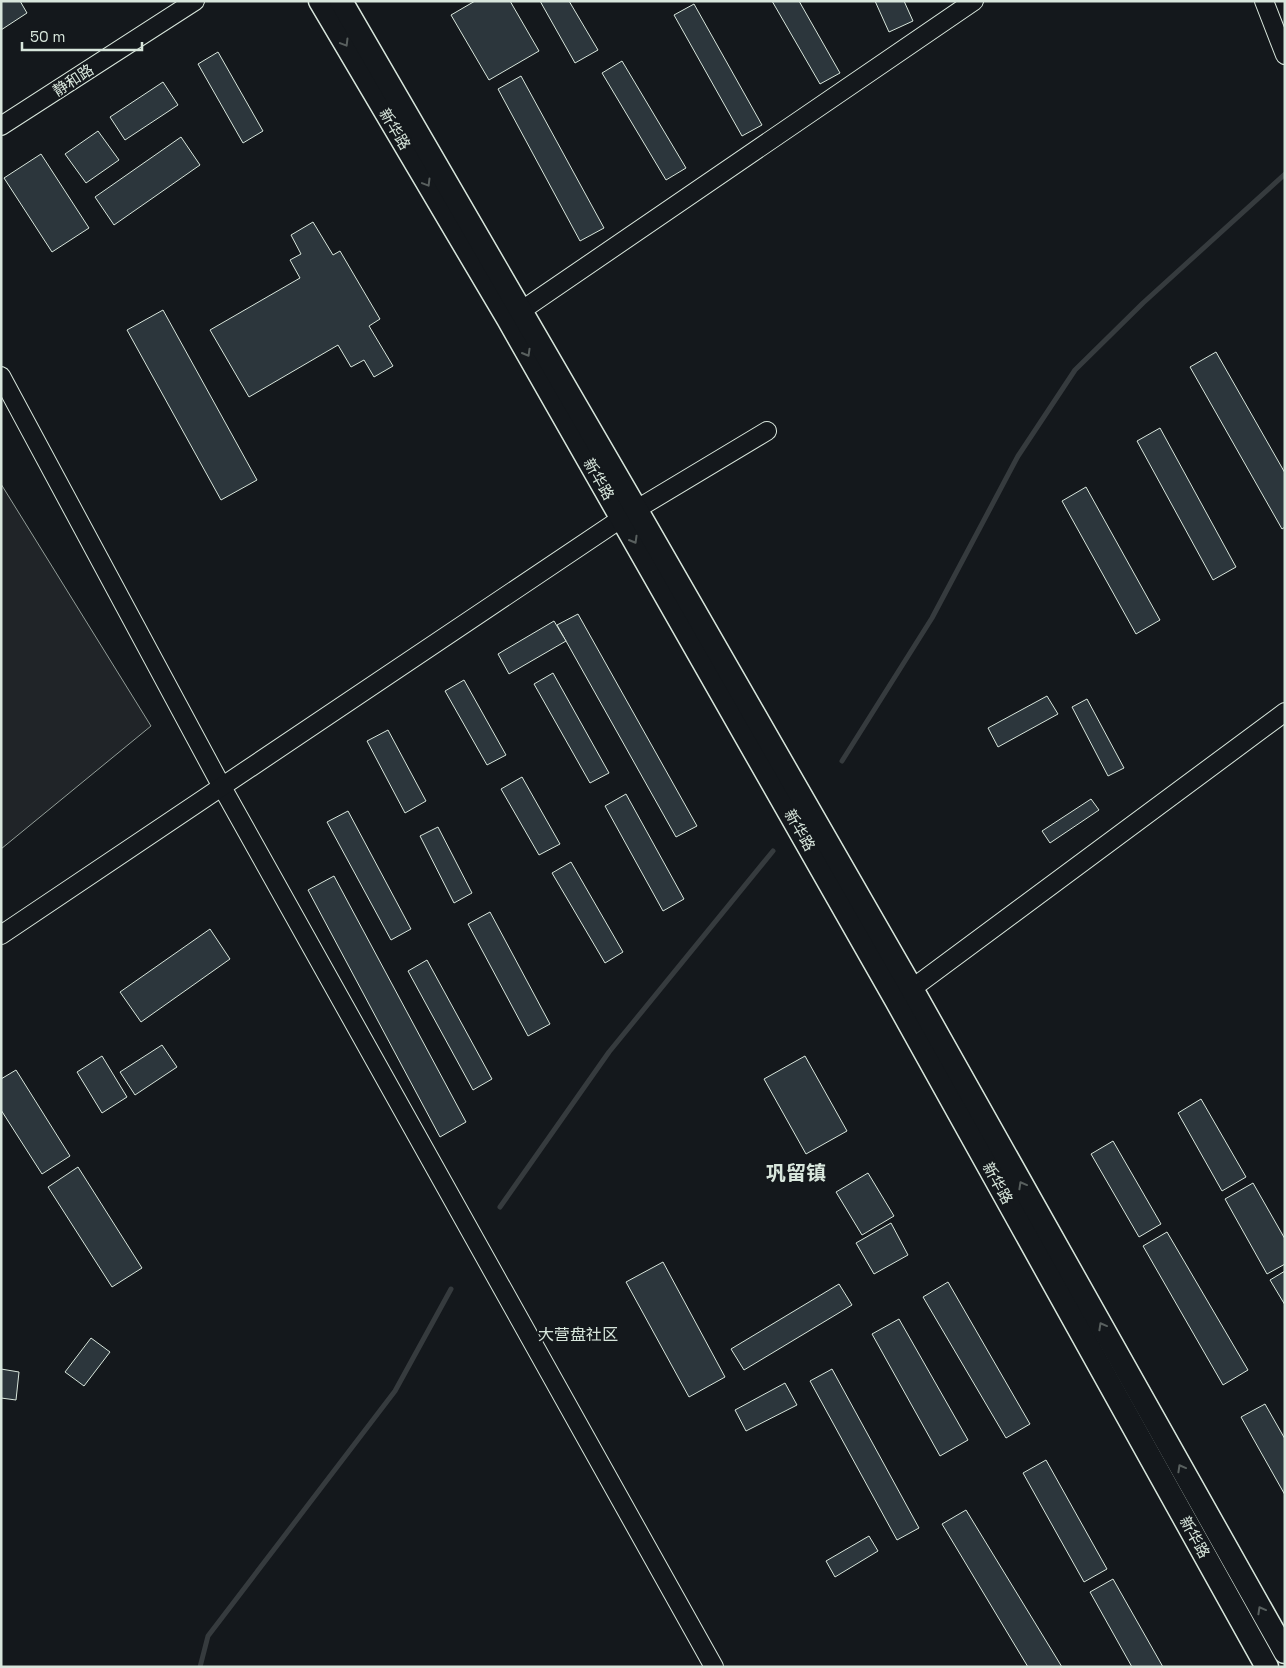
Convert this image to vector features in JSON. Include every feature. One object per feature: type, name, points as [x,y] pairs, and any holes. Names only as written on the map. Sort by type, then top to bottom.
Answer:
[{"type":"main road","name":"新华路","points":[[320,1],[515,315]]},
{"type":"main road","name":"新华路","points":[[342,1],[515,315],[904,995],[1285,1652]]},
{"type":"main road","name":"新华路","points":[[904,995],[1267,1667]]},
{"type":"street","name":"静和路","points":[[1,126],[195,1]]},
{"type":"street","points":[[515,315],[974,1]]},
{"type":"street","points":[[1264,1],[1285,55]]},
{"type":"street","points":[[1,376],[222,787],[714,1667]]},
{"type":"street","points":[[1,935],[629,514],[767,431]]},
{"type":"street","points":[[904,995],[1285,712]]},
{"type":"shaded area","points":[[1,484],[151,726],[1,849]]},
{"type":"building","points":[[1,1],[20,1],[27,13],[1,30]]},
{"type":"building","points":[[475,1],[510,1],[539,51],[489,80],[451,15]]},
{"type":"building","points":[[540,1],[569,1],[598,50],[575,63]]},
{"type":"building","points":[[772,1],[799,1],[840,73],[820,84]]},
{"type":"building","points":[[875,1],[904,1],[913,21],[889,32]]},
{"type":"building","points":[[694,4],[762,125],[742,136],[674,15]]},
{"type":"building","points":[[218,52],[263,131],[243,143],[198,64]]},
{"type":"building","points":[[622,61],[686,168],[666,180],[602,73]]},
{"type":"building","points":[[521,76],[604,228],[580,241],[498,89]]},
{"type":"building","points":[[163,82],[178,105],[125,140],[110,117]]},
{"type":"building","points":[[98,131],[119,160],[86,183],[65,154]]},
{"type":"building","points":[[181,137],[200,165],[114,225],[95,197]]},
{"type":"building","points":[[41,154],[89,228],[52,252],[4,178]]},
{"type":"building","points":[[313,222],[333,255],[340,251],[380,319],[369,326],[393,366],[374,377],[364,360],[351,367],[338,345],[249,397],[210,330],[300,278],[290,260],[301,254],[291,235]]},
{"type":"building","points":[[163,310],[257,480],[221,500],[127,330]]},
{"type":"building","points":[[1216,352],[1285,473],[1285,527],[1282,529],[1190,367]]},
{"type":"building","points":[[1160,428],[1236,567],[1213,580],[1137,441]]},
{"type":"building","points":[[1086,487],[1160,620],[1136,634],[1062,501]]},
{"type":"building","points":[[578,614],[697,826],[676,837],[557,625]]},
{"type":"building","points":[[554,621],[566,641],[509,674],[498,654]]},
{"type":"building","points":[[553,673],[609,773],[590,783],[534,684]]},
{"type":"building","points":[[464,680],[506,755],[487,765],[445,691]]},
{"type":"building","points":[[1047,696],[1058,714],[998,747],[988,728]]},
{"type":"building","points":[[1087,699],[1124,768],[1108,776],[1072,707]]},
{"type":"building","points":[[388,730],[426,801],[405,813],[367,741]]},
{"type":"building","points":[[522,777],[560,844],[539,855],[501,789]]},
{"type":"building","points":[[626,794],[684,899],[663,911],[605,806]]},
{"type":"building","points":[[1091,799],[1099,810],[1050,843],[1042,831]]},
{"type":"building","points":[[348,811],[411,929],[391,940],[327,822]]},
{"type":"building","points":[[438,827],[472,893],[454,903],[420,836]]},
{"type":"building","points":[[571,862],[623,952],[605,963],[552,873]]},
{"type":"building","points":[[334,876],[466,1122],[440,1137],[308,890]]},
{"type":"building","points":[[490,912],[550,1024],[528,1036],[468,924]]},
{"type":"building","points":[[210,929],[230,959],[141,1022],[120,992]]},
{"type":"building","points":[[427,960],[492,1079],[473,1090],[408,971]]},
{"type":"building","points":[[162,1045],[177,1067],[135,1095],[120,1072]]},
{"type":"building","points":[[102,1056],[127,1097],[102,1113],[77,1072]]},
{"type":"building","points":[[805,1056],[847,1131],[806,1154],[764,1079]]},
{"type":"building","points":[[16,1070],[70,1156],[42,1174],[1,1110],[1,1079]]},
{"type":"building","points":[[1201,1099],[1246,1177],[1222,1191],[1178,1113]]},
{"type":"building","points":[[1113,1141],[1161,1224],[1139,1237],[1091,1154]]},
{"type":"building","points":[[78,1167],[142,1268],[112,1287],[48,1187]]},
{"type":"building","points":[[868,1173],[894,1216],[862,1235],[836,1192]]},
{"type":"building","points":[[1253,1183],[1285,1239],[1285,1264],[1267,1274],[1225,1199]]},
{"type":"building","points":[[891,1223],[908,1255],[874,1274],[856,1243]]},
{"type":"building","points":[[1167,1232],[1248,1370],[1223,1385],[1143,1246]]},
{"type":"building","points":[[663,1262],[725,1377],[689,1397],[626,1282]]},
{"type":"building","points":[[1285,1271],[1285,1305],[1270,1280]]},
{"type":"building","points":[[948,1282],[1030,1424],[1006,1438],[923,1297]]},
{"type":"building","points":[[839,1284],[852,1305],[744,1370],[731,1349]]},
{"type":"building","points":[[899,1319],[968,1440],[940,1456],[872,1334]]},
{"type":"building","points":[[91,1338],[110,1352],[84,1386],[65,1372]]},
{"type":"building","points":[[1,1369],[19,1372],[16,1400],[1,1398]]},
{"type":"building","points":[[832,1369],[919,1528],[897,1540],[810,1381]]},
{"type":"building","points":[[785,1383],[797,1405],[746,1431],[735,1410]]},
{"type":"building","points":[[1265,1404],[1285,1439],[1285,1495],[1241,1417]]},
{"type":"building","points":[[1046,1460],[1107,1569],[1084,1582],[1023,1473]]},
{"type":"building","points":[[966,1510],[1062,1667],[1028,1667],[942,1524]]},
{"type":"building","points":[[869,1536],[878,1551],[835,1577],[826,1561]]},
{"type":"building","points":[[1113,1579],[1163,1667],[1132,1667],[1090,1592]]},
{"type":"waterway","points":[[842,761],[932,618],[1018,456],[1075,370],[1143,303],[1285,174]]},
{"type":"waterway","points":[[500,1207],[609,1052],[773,851]]},
{"type":"waterway","points":[[200,1667],[208,1636],[395,1391],[451,1289]]},
{"type":"district","name":"巩留镇","points":[[796,1173]]},
{"type":"district","name":"大营盘社区","points":[[578,1334]]}]
